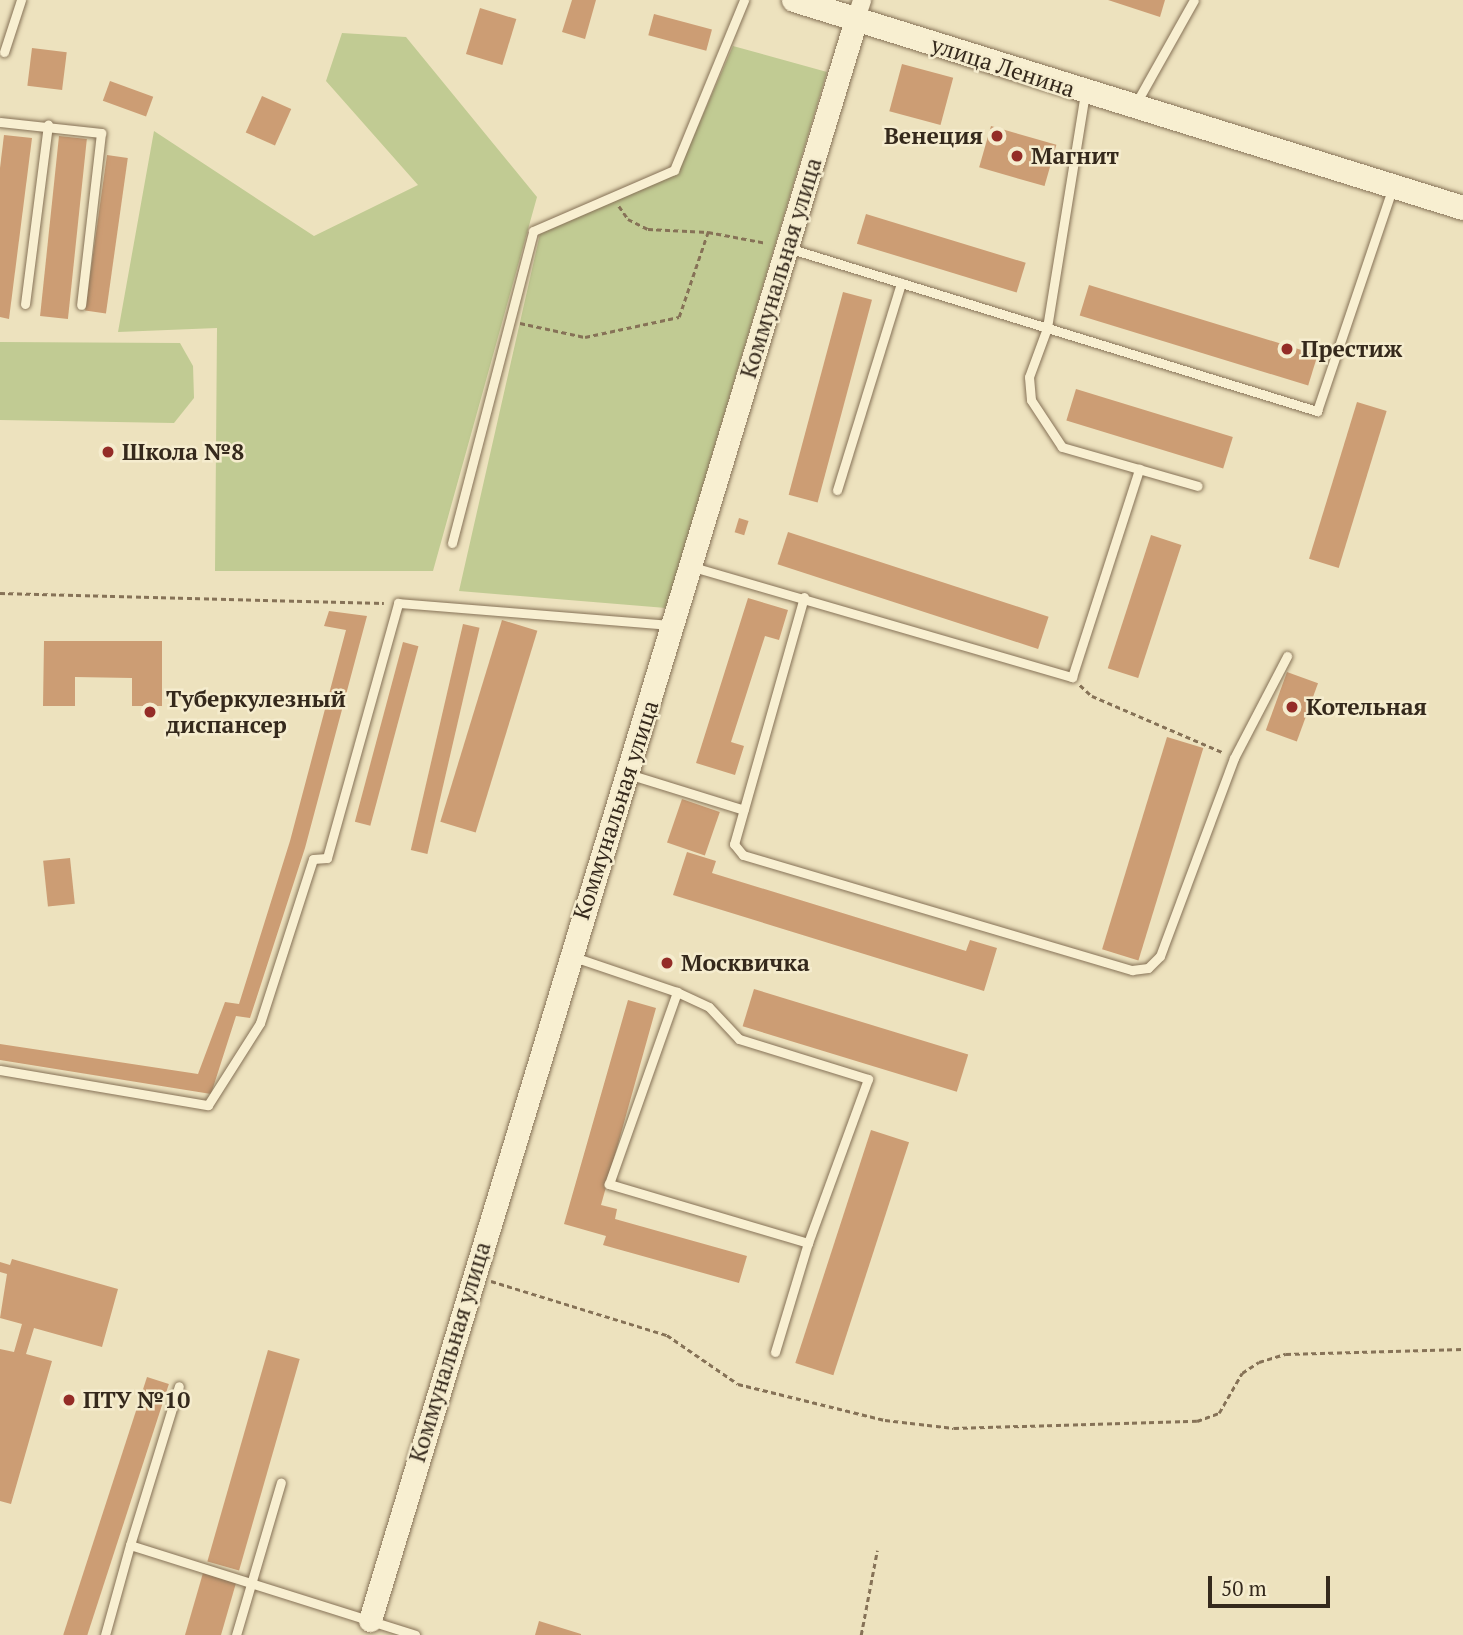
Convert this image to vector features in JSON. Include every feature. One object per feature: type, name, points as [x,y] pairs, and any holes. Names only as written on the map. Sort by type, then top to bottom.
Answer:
[{"type":"main road","name":"улица Ленина","points":[[794,0],[859,9],[1085,93],[1463,208]]},
{"type":"street","name":"Коммунальная улица","points":[[367,1628],[569,956],[693,567],[859,9]]},
{"type":"lane","points":[[4,52],[21,0]]},
{"type":"lane","points":[[452,543],[533,231],[674,170],[744,0]]},
{"type":"lane","points":[[1133,108],[1194,0]]},
{"type":"lane","points":[[1085,93],[1047,328],[1029,377],[1031,400],[1062,447],[1199,486]]},
{"type":"lane","points":[[0,122],[48,124],[101,133],[81,305]]},
{"type":"lane","points":[[25,304],[48,124]]},
{"type":"lane","points":[[787,248],[1317,411],[1393,186]]},
{"type":"lane","points":[[837,490],[901,283]]},
{"type":"lane","points":[[693,567],[804,597],[1072,677],[1139,469]]},
{"type":"lane","points":[[804,597],[734,844],[743,855],[1132,970],[1148,968],[1160,956],[1234,758],[1287,656]]},
{"type":"lane","points":[[0,1070],[208,1105],[260,1023],[313,859],[327,858],[398,603],[674,626]]},
{"type":"lane","points":[[628,774],[744,810]]},
{"type":"lane","points":[[569,956],[677,992],[709,1007],[739,1039],[867,1079],[808,1243],[775,1352]]},
{"type":"lane","points":[[677,992],[609,1184],[808,1243]]},
{"type":"lane","points":[[105,1635],[179,1386]]},
{"type":"lane","points":[[236,1635],[281,1482]]},
{"type":"lane","points":[[130,1545],[251,1583],[367,1628],[415,1635]]},
{"type":"path","points":[[611,198],[628,219],[648,229],[708,232],[787,248]]},
{"type":"path","points":[[510,321],[585,337],[679,317],[708,232]]},
{"type":"path","points":[[0,593],[398,603]]},
{"type":"path","points":[[1072,677],[1092,696],[1234,758]]},
{"type":"path","points":[[473,1276],[667,1335],[738,1384],[885,1420],[954,1428],[1197,1422],[1219,1413],[1242,1373],[1259,1362],[1286,1354],[1463,1349]]},
{"type":"path","points":[[861,1635],[877,1551]]},
{"type":"green space","points":[[342,33],[406,37],[537,197],[433,571],[215,571],[217,328],[118,332],[154,131],[314,236],[418,185],[326,81]]},
{"type":"green space","points":[[733,46],[827,72],[666,608],[459,591],[540,234],[677,174]]},
{"type":"green space","points":[[0,342],[180,343],[193,366],[194,398],[174,423],[0,420]]},
{"type":"building","points":[[572,0],[596,0],[585,39],[562,32]]},
{"type":"building","points":[[1108,0],[1165,0],[1160,17]]},
{"type":"building","points":[[480,8],[516,19],[502,65],[466,54]]},
{"type":"building","points":[[654,14],[712,30],[706,51],[648,35]]},
{"type":"building","points":[[32,48],[67,52],[62,90],[27,86]]},
{"type":"building","points":[[902,64],[953,78],[941,125],[889,111]]},
{"type":"building","points":[[110,81],[153,97],[146,116],[103,101]]},
{"type":"building","points":[[262,96],[291,109],[275,146],[246,133]]},
{"type":"building","name":"Магнит","points":[[991,126],[1056,145],[1045,186],[979,167]]},
{"type":"building","points":[[4,135],[32,138],[9,319],[0,317],[0,168]]},
{"type":"building","points":[[59,136],[87,139],[68,319],[40,316]]},
{"type":"building","points":[[107,155],[128,158],[106,313],[85,310]]},
{"type":"building","points":[[866,214],[1026,263],[1017,292],[857,244]]},
{"type":"building","points":[[1089,285],[1318,355],[1308,385],[1080,316]]},
{"type":"building","points":[[843,292],[872,300],[818,503],[789,495]]},
{"type":"building","points":[[1076,389],[1233,437],[1223,469],[1066,421]]},
{"type":"building","points":[[1357,402],[1387,411],[1339,568],[1309,559]]},
{"type":"building","points":[[739,518],[749,521],[744,535],[735,532]]},
{"type":"building","points":[[788,532],[1049,617],[1038,649],[777,564]]},
{"type":"building","points":[[1151,535],[1181,545],[1138,678],[1108,668]]},
{"type":"building","points":[[748,598],[788,610],[779,640],[765,636],[731,742],[744,746],[735,775],[696,763]]},
{"type":"building","points":[[329,611],[367,616],[305,848],[250,1018],[236,1016],[211,1094],[0,1060],[0,1044],[198,1074],[225,1002],[239,1004],[290,841],[346,630],[324,626]]},
{"type":"building","points":[[502,620],[537,631],[476,833],[440,822]]},
{"type":"building","points":[[463,624],[480,628],[427,854],[411,850]]},
{"type":"building","points":[[44,641],[162,641],[162,706],[132,706],[132,678],[75,677],[75,706],[43,706]]},
{"type":"building","points":[[403,642],[418,646],[370,826],[355,822]]},
{"type":"building","name":"Котельная","points":[[1287,672],[1318,683],[1297,742],[1266,730]]},
{"type":"building","points":[[1167,737],[1203,748],[1138,960],[1102,949]]},
{"type":"building","points":[[682,799],[720,812],[705,856],[667,842]]},
{"type":"building","points":[[687,852],[716,861],[712,873],[966,951],[970,940],[997,948],[984,991],[673,895]]},
{"type":"building","points":[[70,858],[75,904],[48,907],[43,861]]},
{"type":"building","points":[[754,989],[968,1054],[957,1092],[743,1026]]},
{"type":"building","points":[[628,1000],[656,1008],[601,1205],[617,1209],[615,1219],[747,1256],[739,1283],[603,1245],[606,1236],[564,1224]]},
{"type":"building","points":[[871,1130],[909,1142],[833,1375],[795,1363]]},
{"type":"building","points":[[12,1259],[118,1289],[102,1347],[34,1328],[26,1354],[52,1361],[11,1504],[0,1501],[0,1349],[14,1352],[22,1324],[0,1318],[7,1274],[0,1272],[0,1262],[10,1265]]},
{"type":"building","points":[[268,1350],[300,1359],[239,1571],[207,1561]]},
{"type":"building","points":[[147,1377],[169,1384],[87,1635],[63,1635]]},
{"type":"building","points":[[203,1573],[236,1583],[221,1635],[185,1635]]},
{"type":"building","points":[[539,1621],[581,1634],[581,1635],[535,1635]]},
{"type":"place","name":"Венеция","points":[[997,136]]},
{"type":"place","name":"Магнит","points":[[1017,156]]},
{"type":"place","name":"Престиж","points":[[1287,349]]},
{"type":"place","name":"Школа №8","points":[[108,452]]},
{"type":"place","name":"Котельная","points":[[1292,707]]},
{"type":"place","name":"Туберкулезный диспансер","points":[[150,712]]},
{"type":"place","name":"Москвичка","points":[[667,963]]},
{"type":"place","name":"ПТУ №10","points":[[69,1400]]}]
